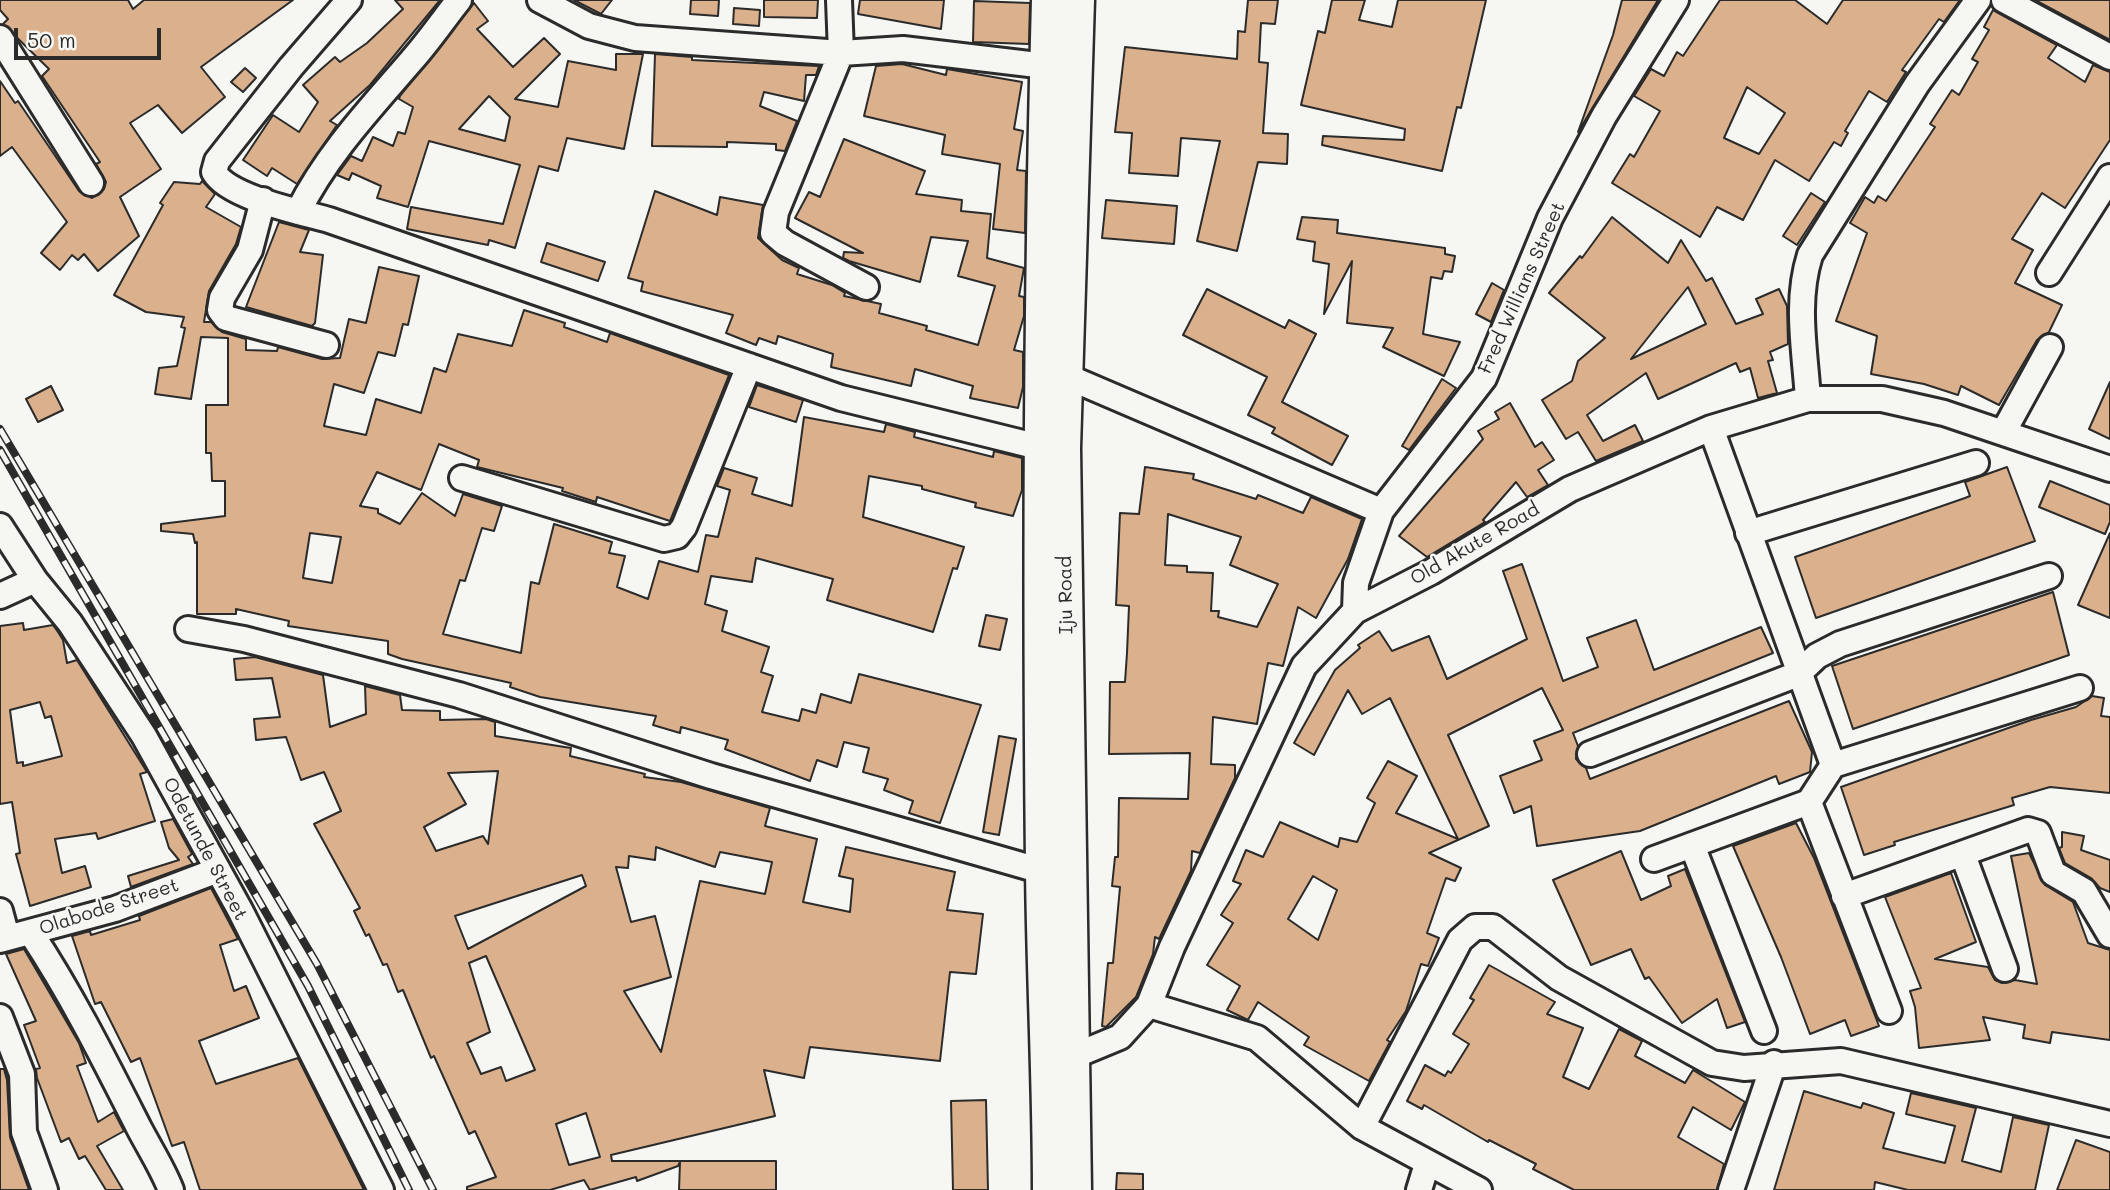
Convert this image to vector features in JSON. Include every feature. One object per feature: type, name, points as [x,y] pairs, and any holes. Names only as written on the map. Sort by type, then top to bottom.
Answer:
[{"type":"main road","name":"Iju Road","points":[[1048,0],[1039,447],[1042,871],[1049,1058],[1049,1190]]},
{"type":"main road","name":"Iju Road","points":[[1074,1190],[1064,448],[1078,0]]},
{"type":"street","points":[[298,212],[315,178],[346,136],[413,60],[459,0]]},
{"type":"street","points":[[540,0],[589,26],[635,38],[841,53],[903,49],[1046,66]]},
{"type":"street","points":[[839,0],[841,53],[776,212],[773,233],[785,243],[866,287]]},
{"type":"street","name":"Fred Willians Street","points":[[1355,611],[1356,583],[1381,511],[1484,378],[1550,218],[1604,116],[1676,0]]},
{"type":"street","points":[[1808,399],[1801,306],[1803,276],[1810,255],[1917,84],[1978,0]]},
{"type":"street","points":[[2004,0],[2110,57]]},
{"type":"street","points":[[347,1],[290,67],[217,161],[214,172],[219,182],[263,200],[329,220],[841,398],[1039,447]]},
{"type":"street","points":[[0,38],[91,183]]},
{"type":"street","points":[[2049,272],[2110,177]]},
{"type":"street","points":[[263,200],[250,250],[222,298],[220,310],[226,318],[326,345]]},
{"type":"street","points":[[2004,431],[2050,347]]},
{"type":"street","points":[[462,478],[664,538],[677,536],[684,527],[749,366]]},
{"type":"street","points":[[1068,377],[1381,511]]},
{"type":"street","name":"Old Akute Road","points":[[1074,1056],[1120,1037],[1149,1004],[1172,947],[1304,666],[1355,611],[1431,572],[1570,489],[1711,428],[1808,399],[1882,399],[1944,413],[2004,431],[2110,469]]},
{"type":"street","points":[[1711,428],[1833,765]]},
{"type":"street","points":[[1748,533],[1976,463]]},
{"type":"street","name":"Odetunde Street","points":[[0,526],[35,580],[70,623],[144,736],[218,870],[381,1190]]},
{"type":"street","points":[[1590,754],[1798,674],[1817,656],[1840,644],[2049,576]]},
{"type":"street","points":[[0,596],[35,580]]},
{"type":"street","points":[[188,629],[244,639],[459,695],[711,776],[1042,871]]},
{"type":"street","points":[[1654,859],[1809,802],[1833,765],[2080,688]]},
{"type":"street","points":[[1809,802],[1889,1011]]},
{"type":"street","points":[[1844,896],[2028,830],[2038,833],[2053,873],[2084,891],[2110,935]]},
{"type":"street","points":[[1692,845],[1764,1031]]},
{"type":"street","points":[[1964,855],[2005,969]]},
{"type":"street","name":"Olabode Street","points":[[13,937],[115,909],[218,870]]},
{"type":"street","points":[[0,911],[13,937],[77,1008],[160,1162],[171,1190]]},
{"type":"street","points":[[1362,1126],[1460,940],[1475,927],[1493,927],[1559,978],[1712,1063],[1744,1068],[1774,1063],[1841,1061],[2110,1124]]},
{"type":"street","points":[[1149,1004],[1256,1038],[1362,1126],[1426,1164],[1479,1190]]},
{"type":"street","points":[[0,1017],[22,1074],[24,1132],[45,1190]]},
{"type":"street","points":[[1731,1190],[1774,1063]]},
{"type":"street","points":[[1419,1190],[1426,1164]]},
{"type":"building","points":[[0,0],[128,0],[133,9],[144,0],[293,0],[201,67],[225,97],[182,133],[158,105],[130,123],[161,169],[120,197],[139,236],[98,271],[84,254],[78,260],[72,255],[60,270],[41,253],[67,222],[12,147],[0,156],[0,81],[15,103],[18,101],[79,191],[92,198],[104,189],[106,182],[96,164],[100,162],[42,76],[49,69],[3,24],[8,19],[0,10]]},
{"type":"building","points":[[395,0],[440,0],[370,85],[330,121],[337,125],[297,184],[272,168],[267,176],[243,160],[273,115],[299,132],[318,102],[303,85],[335,57],[340,62],[367,43],[403,9]]},
{"type":"building","points":[[574,0],[612,0],[601,14]]},
{"type":"building","points":[[691,0],[719,0],[718,16],[690,14]]},
{"type":"building","points":[[764,0],[818,0],[817,18],[764,17]]},
{"type":"building","points":[[860,0],[944,0],[941,29],[858,14]]},
{"type":"building","points":[[1248,0],[1278,0],[1275,24],[1261,23],[1259,62],[1268,63],[1263,133],[1288,134],[1287,164],[1258,162],[1237,251],[1197,241],[1220,141],[1181,138],[1178,176],[1129,173],[1132,133],[1115,132],[1125,47],[1237,59],[1238,31],[1245,32]]},
{"type":"building","points":[[1332,0],[1365,0],[1359,20],[1392,27],[1398,0],[1486,0],[1461,108],[1457,107],[1442,171],[1322,145],[1323,136],[1404,140],[1405,129],[1301,105],[1318,31],[1325,33]]},
{"type":"building","points":[[1622,0],[1658,0],[1578,132],[1613,35]]},
{"type":"building","points":[[1720,0],[1795,0],[1827,24],[1843,0],[1960,0],[1944,22],[1939,19],[1902,70],[1906,72],[1887,102],[1869,91],[1845,131],[1848,133],[1841,146],[1834,142],[1809,181],[1775,160],[1743,220],[1717,207],[1700,237],[1612,183],[1630,154],[1634,157],[1660,111],[1634,96],[1651,69],[1664,76],[1677,52],[1683,56]],"holes":[[[1747,87],[1785,113],[1759,154],[1724,138]]]},
{"type":"building","points":[[2035,0],[2110,0],[2110,40]]},
{"type":"building","points":[[974,1],[1030,3],[1029,44],[973,42]]},
{"type":"building","points":[[474,3],[488,21],[477,29],[513,67],[544,38],[560,54],[515,99],[558,107],[568,61],[616,70],[616,54],[643,54],[624,149],[567,138],[558,171],[539,166],[515,248],[489,240],[488,245],[407,229],[411,207],[503,224],[520,165],[429,141],[408,207],[377,198],[381,186],[352,173],[349,180],[337,175],[351,156],[362,161],[373,137],[393,146],[398,132],[405,134],[413,107],[399,99]],"holes":[[[489,96],[510,117],[505,141],[459,129]]]},
{"type":"building","points":[[734,8],[760,10],[759,26],[733,24]]},
{"type":"building","points":[[1993,10],[2057,45],[2048,58],[2085,82],[2093,65],[2110,72],[2110,140],[2065,208],[2042,193],[2012,239],[2033,250],[2015,283],[2062,305],[2049,332],[2037,340],[1999,405],[1961,386],[1958,395],[1924,384],[1871,374],[1877,336],[1836,321],[1867,233],[1850,223],[1865,197],[1874,203],[1878,196],[1886,201],[1935,127],[1930,124],[1952,90],[1959,95],[1978,62],[1972,59],[1989,30],[1984,27]]},
{"type":"building","points":[[655,54],[692,57],[692,60],[819,66],[816,75],[806,75],[804,101],[764,92],[760,106],[797,121],[785,151],[776,150],[776,144],[727,142],[727,147],[652,146]]},
{"type":"building","points":[[902,64],[946,75],[947,69],[1022,82],[1014,129],[1023,131],[1017,170],[1026,171],[1025,233],[993,229],[1000,164],[942,154],[945,135],[864,116],[876,66]]},
{"type":"building","points":[[245,68],[256,78],[243,92],[231,82]]},
{"type":"building","points":[[844,139],[925,171],[916,194],[962,200],[961,211],[991,214],[987,258],[1024,268],[1019,296],[1024,297],[1024,316],[1014,350],[1023,352],[1023,387],[1018,408],[970,398],[973,386],[915,369],[911,386],[831,367],[833,354],[778,336],[776,344],[759,338],[756,345],[726,333],[733,315],[641,291],[643,282],[628,278],[655,191],[717,215],[720,197],[763,205],[758,238],[782,260],[799,268],[797,274],[832,285],[845,293],[844,296],[881,304],[879,313],[927,326],[926,330],[978,345],[995,286],[958,276],[968,241],[931,237],[920,282],[843,258],[844,252],[863,253],[795,218],[809,192],[820,197]]},
{"type":"building","points":[[202,181],[215,194],[206,207],[241,227],[236,244],[209,291],[204,322],[211,322],[222,332],[246,339],[246,350],[277,351],[278,347],[322,359],[340,358],[349,319],[366,323],[379,267],[419,276],[408,325],[403,324],[395,356],[378,352],[364,393],[334,384],[324,426],[366,435],[376,399],[421,413],[434,368],[446,372],[458,334],[512,346],[524,310],[565,323],[564,327],[607,342],[610,333],[729,375],[670,521],[597,497],[596,502],[562,491],[563,488],[477,467],[479,460],[439,444],[421,490],[377,472],[360,506],[378,509],[378,513],[400,524],[422,493],[455,516],[463,494],[502,506],[494,531],[482,528],[465,581],[460,580],[443,634],[521,653],[531,582],[539,584],[554,524],[612,542],[609,553],[625,556],[617,587],[648,599],[659,561],[698,572],[706,535],[718,537],[730,490],[717,486],[724,468],[757,478],[752,494],[792,506],[804,417],[884,432],[886,424],[915,432],[914,437],[993,457],[994,451],[1022,458],[1022,490],[1013,516],[975,507],[976,503],[922,489],[922,486],[869,476],[863,517],[964,547],[957,569],[953,568],[933,632],[827,600],[833,579],[756,558],[752,582],[711,576],[705,604],[727,611],[722,631],[769,647],[761,672],[773,676],[762,712],[799,721],[802,709],[816,713],[821,694],[851,703],[859,674],[981,705],[940,823],[909,813],[913,801],[884,790],[888,779],[863,772],[869,748],[844,742],[837,767],[817,760],[810,781],[725,749],[728,740],[681,727],[680,733],[653,725],[656,716],[540,697],[510,687],[511,683],[402,659],[388,654],[388,641],[288,626],[289,621],[236,609],[236,614],[197,614],[197,542],[195,543],[193,534],[161,531],[161,524],[225,516],[225,481],[212,481],[211,453],[206,453],[206,405],[228,405],[228,338],[201,337],[191,399],[155,394],[159,368],[177,366],[185,328],[181,327],[184,317],[146,312],[114,295],[163,205],[160,203],[174,182],[200,184]],"holes":[[[310,533],[341,537],[332,583],[303,578]]]},
{"type":"building","points":[[1811,193],[1825,202],[1797,245],[1783,236]]},
{"type":"building","points":[[1106,200],[1177,206],[1174,244],[1102,238]]},
{"type":"building","points":[[1302,217],[1338,220],[1337,233],[1445,248],[1445,254],[1455,256],[1452,272],[1444,271],[1442,279],[1431,277],[1423,334],[1460,342],[1444,376],[1383,347],[1393,328],[1347,323],[1352,261],[1324,314],[1329,264],[1313,261],[1315,242],[1297,239]]},
{"type":"building","points":[[1612,217],[1668,263],[1681,240],[1706,281],[1712,278],[1736,324],[1763,314],[1756,299],[1779,289],[1787,306],[1788,344],[1770,352],[1773,360],[1768,361],[1777,393],[1758,398],[1750,368],[1740,372],[1736,363],[1658,399],[1646,373],[1587,415],[1603,441],[1635,425],[1643,441],[1596,461],[1578,432],[1566,439],[1542,400],[1572,381],[1578,361],[1605,338],[1549,293],[1580,256],[1582,258]],"holes":[[[1688,287],[1706,324],[1631,359]]]},
{"type":"building","points":[[279,222],[309,230],[300,252],[323,255],[315,323],[312,326],[246,307]]},
{"type":"building","points":[[547,243],[605,262],[598,281],[541,262]]},
{"type":"building","points":[[1492,283],[1504,290],[1491,322],[1476,314]]},
{"type":"building","points":[[1207,289],[1285,328],[1289,320],[1316,334],[1282,402],[1348,436],[1332,465],[1272,433],[1275,428],[1248,415],[1267,377],[1183,335]]},
{"type":"building","points":[[1442,379],[1456,388],[1409,450],[1402,446]]},
{"type":"building","points":[[2110,382],[2110,439],[2089,429]]},
{"type":"building","points":[[757,385],[803,400],[796,422],[749,407]]},
{"type":"building","points":[[51,386],[63,410],[38,422],[26,399]]},
{"type":"building","points":[[1510,403],[1535,447],[1542,442],[1554,460],[1538,470],[1548,485],[1527,497],[1516,482],[1483,520],[1485,522],[1427,557],[1399,536],[1483,439],[1478,431],[1499,419],[1495,412]]},
{"type":"building","points":[[1145,467],[1194,474],[1193,479],[1256,499],[1258,495],[1303,513],[1311,497],[1362,519],[1348,559],[1316,618],[1298,607],[1283,666],[1268,663],[1257,724],[1213,717],[1211,764],[1235,765],[1235,778],[1200,853],[1192,851],[1191,871],[1159,939],[1155,937],[1153,954],[1136,997],[1106,1027],[1102,1026],[1108,963],[1113,963],[1120,887],[1112,886],[1115,857],[1118,857],[1119,798],[1188,799],[1190,753],[1109,754],[1110,682],[1125,682],[1127,653],[1129,606],[1116,605],[1120,513],[1139,514]],"holes":[[[1168,514],[1241,537],[1230,565],[1278,584],[1257,627],[1218,617],[1219,611],[1211,611],[1213,573],[1187,572],[1187,566],[1165,565]]]},
{"type":"building","points":[[2007,467],[2035,541],[1816,618],[1795,557],[1970,496],[1965,482]]},
{"type":"building","points":[[2050,481],[2110,505],[2110,522],[2105,534],[2039,507]]},
{"type":"building","points":[[2110,533],[2110,618],[2078,605]]},
{"type":"building","points":[[1522,564],[1563,681],[1598,667],[1587,638],[1636,620],[1654,670],[1761,627],[1773,653],[1573,733],[1578,746],[1576,759],[1586,768],[1590,779],[1789,701],[1812,752],[1810,772],[1779,784],[1776,776],[1640,831],[1537,846],[1531,806],[1514,813],[1500,776],[1542,760],[1534,741],[1563,730],[1542,688],[1448,735],[1489,826],[1429,853],[1461,868],[1455,881],[1446,878],[1427,933],[1439,938],[1428,966],[1421,964],[1406,1011],[1387,1040],[1390,1042],[1369,1081],[1304,1045],[1309,1037],[1258,1002],[1248,1020],[1227,1010],[1240,986],[1207,965],[1233,923],[1221,915],[1241,884],[1233,881],[1246,850],[1263,857],[1280,822],[1338,847],[1340,838],[1357,842],[1375,803],[1367,798],[1388,761],[1417,776],[1396,813],[1458,839],[1390,698],[1362,714],[1348,690],[1314,755],[1294,743],[1335,670],[1360,648],[1358,645],[1379,631],[1392,651],[1429,636],[1447,679],[1527,639],[1503,571]],"holes":[[[1313,876],[1337,890],[1318,940],[1288,919]]]},
{"type":"building","points":[[2053,592],[2069,655],[1853,729],[1832,666]]},
{"type":"building","points":[[986,615],[1007,619],[1000,650],[979,646]]},
{"type":"building","points":[[23,623],[24,630],[53,625],[63,640],[67,663],[77,660],[147,772],[140,774],[155,821],[98,839],[96,833],[55,839],[62,873],[85,866],[91,887],[30,906],[16,854],[20,853],[12,802],[0,804],[0,626]],"holes":[[[40,702],[45,718],[51,716],[62,756],[23,766],[23,762],[17,763],[10,710]]]},
{"type":"building","points":[[255,657],[323,675],[330,727],[366,714],[365,686],[400,695],[402,710],[440,711],[440,720],[486,719],[495,722],[495,736],[571,748],[570,756],[645,774],[644,777],[681,782],[770,808],[765,826],[817,839],[803,902],[850,912],[853,879],[839,876],[846,847],[955,872],[947,910],[983,914],[976,974],[950,972],[940,1061],[810,1047],[804,1078],[764,1070],[775,1116],[611,1155],[612,1161],[776,1161],[776,1190],[679,1190],[680,1162],[678,1166],[637,1181],[636,1177],[590,1190],[584,1180],[550,1190],[467,1190],[467,1187],[496,1177],[475,1131],[469,1134],[434,1056],[431,1058],[403,990],[398,992],[387,964],[383,965],[369,934],[366,936],[354,911],[360,908],[314,824],[341,811],[324,772],[301,780],[286,737],[256,740],[254,719],[280,717],[272,678],[236,680],[234,659]],"holes":[[[498,771],[488,844],[483,836],[436,851],[424,827],[466,804],[448,773]],[[656,847],[715,867],[720,852],[772,862],[765,894],[700,881],[661,1052],[624,991],[671,977],[655,916],[631,922],[616,867],[628,868],[629,856],[655,860]],[[582,875],[586,886],[468,949],[455,916]],[[486,956],[535,1070],[506,1081],[501,1067],[481,1074],[467,1043],[490,1032],[469,963]],[[586,1113],[600,1157],[569,1165],[556,1124]]]},
{"type":"building","points":[[2092,696],[2104,698],[2101,716],[2110,717],[2110,793],[2050,787],[2012,798],[2014,805],[1894,842],[1895,845],[1864,855],[1841,787],[2031,720],[2076,707]]},
{"type":"building","points":[[999,736],[1016,739],[999,835],[983,832]]},
{"type":"building","points":[[173,819],[192,854],[188,857],[193,864],[131,887],[128,876],[179,860],[169,848],[161,822]]},
{"type":"building","points":[[1796,823],[1814,858],[1879,1026],[1851,1036],[1845,1020],[1810,1034],[1781,957],[1733,846]]},
{"type":"building","points":[[2062,832],[2084,836],[2081,850],[2110,860],[2110,892],[2065,863],[2059,848],[2062,847]]},
{"type":"building","points":[[1621,851],[1641,900],[1671,886],[1668,876],[1685,869],[1745,1022],[1727,1028],[1717,999],[1682,1023],[1649,977],[1645,979],[1631,949],[1591,965],[1553,880]]},
{"type":"building","points":[[2029,853],[2045,885],[2073,902],[2088,943],[2110,950],[2110,1040],[2052,1032],[2050,1043],[2023,1038],[2025,1025],[1983,1017],[1990,1040],[1919,1048],[1915,1007],[1910,991],[1921,988],[1885,897],[1951,873],[1976,942],[1935,959],[1988,967],[1995,980],[2002,983],[2015,980],[2037,984],[2011,856]]},
{"type":"building","points":[[211,888],[238,939],[220,945],[234,991],[246,986],[259,1018],[199,1041],[216,1084],[298,1058],[364,1190],[200,1190],[184,1142],[172,1146],[140,1058],[131,1062],[101,1002],[95,1004],[72,936],[90,931],[91,935],[140,920],[139,916]]},
{"type":"building","points":[[24,949],[79,1043],[86,1063],[77,1066],[98,1122],[114,1112],[124,1131],[97,1146],[123,1190],[106,1190],[85,1156],[79,1159],[69,1138],[61,1142],[37,1078],[36,1069],[40,1068],[24,1025],[36,1021],[6,954]]},
{"type":"building","points":[[1489,965],[1555,1002],[1547,1014],[1583,1028],[1563,1077],[1589,1089],[1619,1029],[1642,1041],[1635,1056],[1685,1083],[1693,1070],[1745,1102],[1731,1130],[1693,1107],[1678,1137],[1724,1164],[1717,1190],[1574,1190],[1533,1169],[1536,1164],[1489,1140],[1488,1142],[1424,1105],[1422,1109],[1407,1101],[1425,1065],[1445,1076],[1448,1071],[1451,1073],[1469,1044],[1453,1034],[1474,1000],[1470,998]]},
{"type":"building","points":[[0,1069],[4,1069],[7,1080],[10,1137],[29,1190],[0,1190]]},
{"type":"building","points":[[1804,1091],[1861,1108],[1863,1103],[1894,1113],[1883,1148],[1945,1163],[1955,1126],[1906,1114],[1911,1093],[1976,1108],[1962,1161],[2001,1172],[2013,1117],[2049,1125],[2035,1190],[1908,1190],[1875,1182],[1874,1190],[1774,1190]]},
{"type":"building","points":[[986,1100],[988,1190],[953,1190],[951,1101]]},
{"type":"building","points":[[2076,1140],[2110,1152],[2110,1190],[2057,1190]]},
{"type":"building","points":[[1117,1173],[1143,1174],[1143,1190],[1116,1190]]},
{"type":"railway","points":[[0,429],[317,964],[433,1190]]},
{"type":"railway","points":[[0,450],[308,986],[409,1190]]}]
